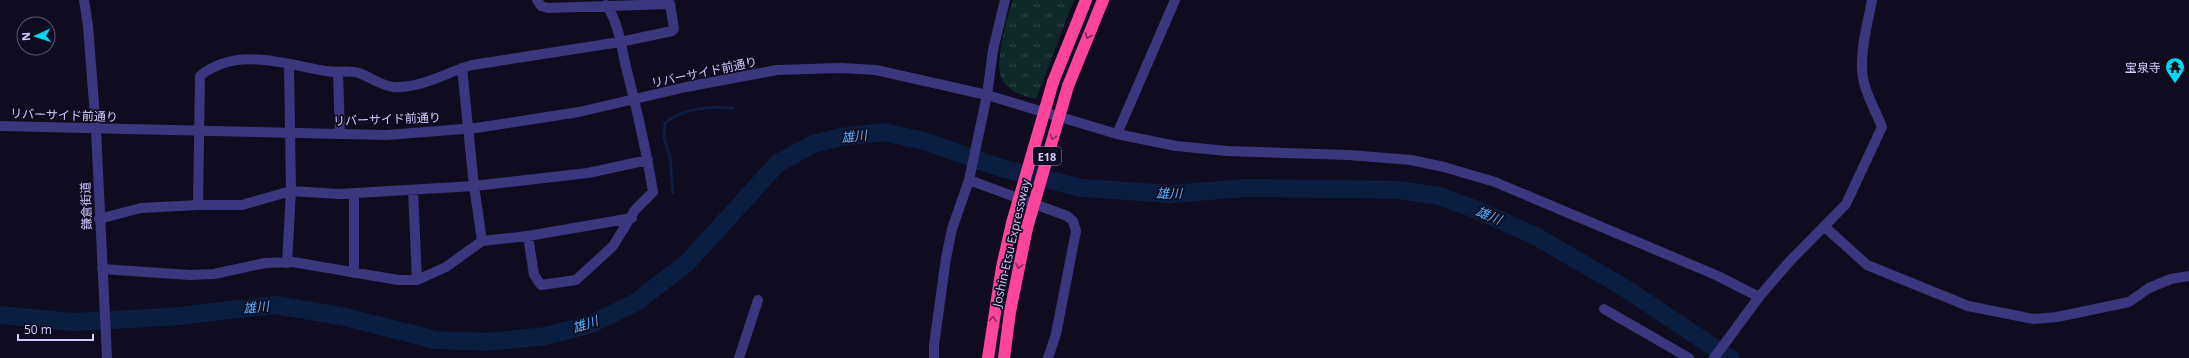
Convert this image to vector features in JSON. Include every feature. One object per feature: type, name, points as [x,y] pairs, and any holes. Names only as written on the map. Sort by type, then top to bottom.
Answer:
[{"type":"highway","name":"Joshin-Etsu Expressway","points":[[988,358],[1001,274],[1012,223],[1053,82],[1086,0]]},
{"type":"highway","name":"Joshin-Etsu Expressway","points":[[1004,358],[1011,305],[1027,228],[1068,86],[1103,0]]},
{"type":"street","name":"鎌倉街道","points":[[84,0],[88,26],[96,130],[99,219],[107,356]]},
{"type":"street","points":[[198,204],[200,76],[209,68],[239,58],[271,60],[338,73],[357,73],[392,87],[414,86],[462,68],[620,42],[672,32],[674,29],[670,4],[548,8],[541,6],[536,0]]},
{"type":"street","points":[[934,358],[934,345],[946,258],[952,229],[970,177],[987,95],[993,50],[1005,0]]},
{"type":"street","points":[[1117,134],[1175,0]]},
{"type":"street","points":[[1714,358],[1759,297],[1789,262],[1826,227],[1846,204],[1882,127],[1864,83],[1862,69],[1862,48],[1872,0]]},
{"type":"street","points":[[528,236],[534,276],[541,285],[576,280],[613,246],[636,210],[653,192],[648,160],[635,100],[612,13],[606,5]]},
{"type":"street","points":[[288,262],[291,191],[289,64]]},
{"type":"street","points":[[462,68],[474,186],[482,241]]},
{"type":"street","name":"リバーサイド前通り","points":[[0,126],[96,130],[387,135],[468,129],[579,112],[686,87],[769,72],[806,68],[876,70],[987,95],[1117,134],[1176,146],[1226,151],[1364,156],[1411,160],[1444,167],[1495,182],[1718,276],[1759,297]]},
{"type":"street","points":[[338,73],[340,134]]},
{"type":"street","points":[[99,219],[141,208],[198,204],[242,205],[291,191],[354,193],[474,186],[588,173],[648,160]]},
{"type":"street","points":[[970,177],[1067,216],[1073,222],[1076,232],[1056,334],[1048,358]]},
{"type":"street","points":[[413,190],[417,280]]},
{"type":"street","points":[[354,193],[354,273]]},
{"type":"street","points":[[102,269],[190,275],[214,274],[265,263],[288,262],[398,280],[417,280],[446,267],[482,241],[528,236],[632,218]]},
{"type":"street","points":[[1826,227],[1867,265],[1968,306],[2034,319],[2057,317],[2129,302],[2157,285],[2171,279],[2189,276]]},
{"type":"street","points":[[739,358],[758,300]]},
{"type":"street","points":[[1604,309],[1689,358]]},
{"type":"green space","points":[[1013,0],[1074,0],[1036,99],[1021,95],[1008,87],[1002,79],[1000,72],[1000,52],[1002,40]]},
{"type":"waterway","points":[[673,193],[670,157],[664,138],[665,123],[680,114],[697,109],[715,107],[733,108]]},
{"type":"waterway","name":"雄川","points":[[0,315],[73,322],[169,317],[275,305],[341,316],[436,340],[487,342],[546,336],[591,324],[635,303],[687,263],[778,163],[813,144],[841,137],[883,132],[924,141],[1001,168],[1082,188],[1171,194],[1246,188],[1399,190],[1439,196],[1480,211],[1537,237],[1625,288],[1730,358]]},
{"type":"place","name":"宝泉寺","points":[[2175,84]]}]
